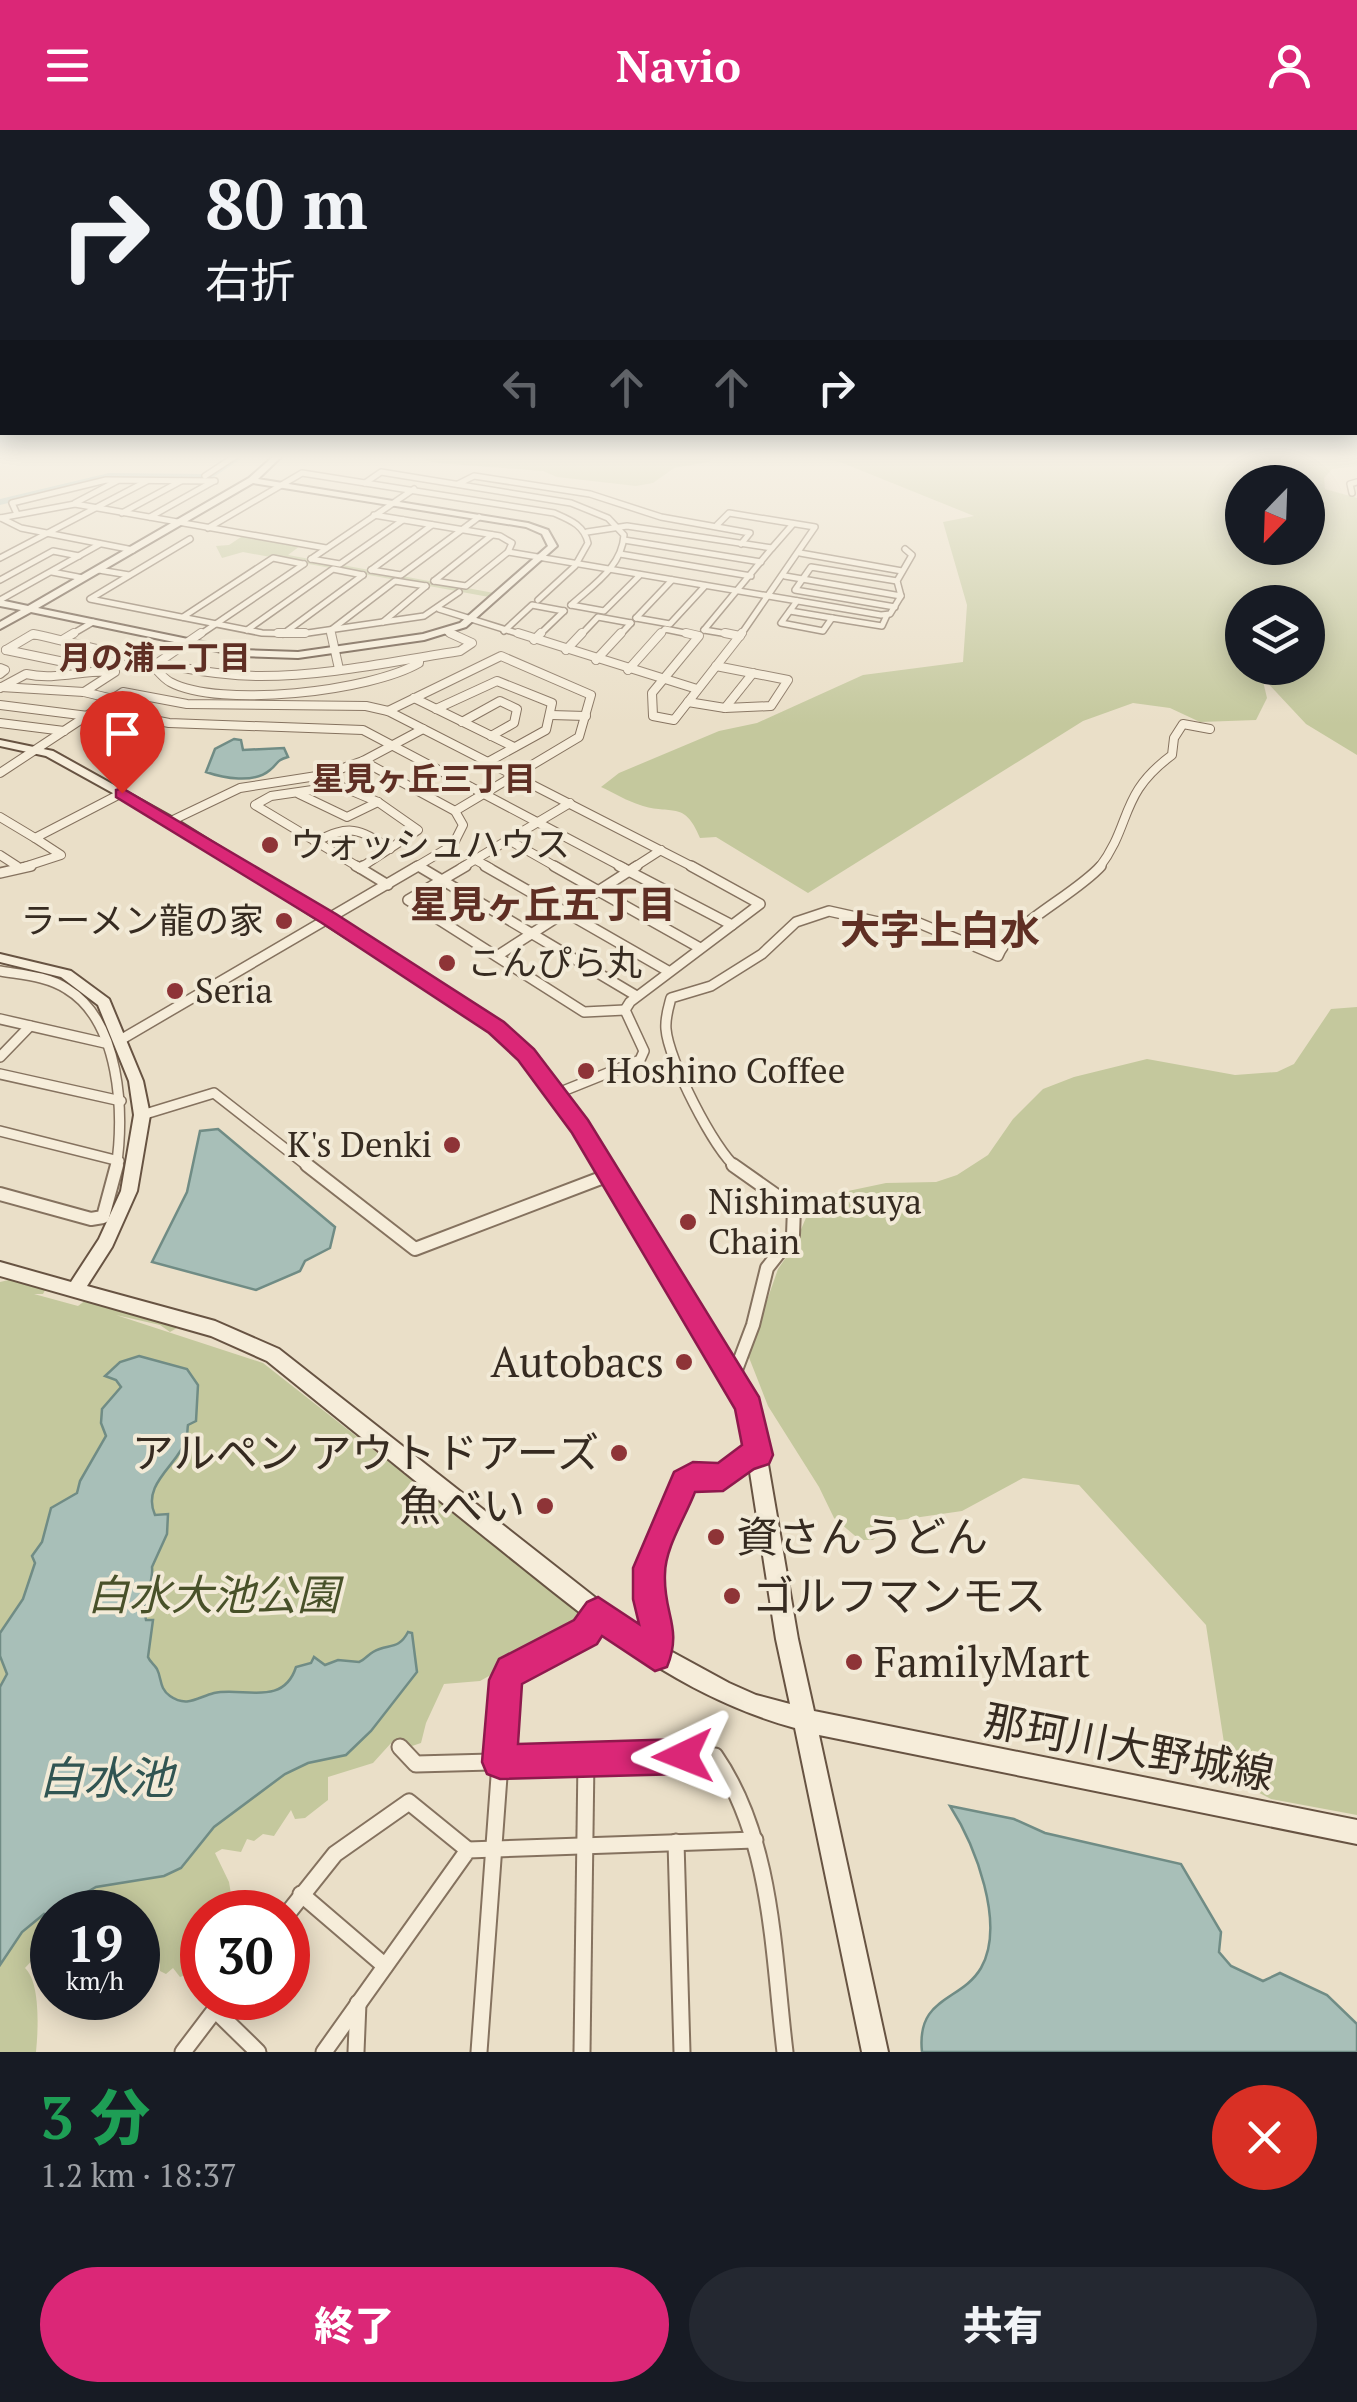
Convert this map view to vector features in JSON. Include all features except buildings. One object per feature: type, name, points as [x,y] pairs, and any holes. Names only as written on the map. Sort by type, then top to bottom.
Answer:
[{"type":"street","points":[[3,545],[20,548]]},
{"type":"street","points":[[0,558],[27,545]]},
{"type":"street","points":[[0,601],[100,545]]},
{"type":"street","points":[[105,545],[133,550]]},
{"type":"street","points":[[0,626],[142,545]]},
{"type":"street","points":[[182,545],[90,599],[282,635],[424,616],[458,592]]},
{"type":"street","points":[[306,545],[326,548]]},
{"type":"street","points":[[331,545],[311,559],[340,564],[368,545]]},
{"type":"street","points":[[405,545],[370,570],[401,575],[442,545]]},
{"type":"street","points":[[480,545],[434,581],[466,586],[508,552],[512,545]]},
{"type":"street","points":[[0,601],[263,656],[335,650],[446,632],[471,620],[550,551],[551,545]]},
{"type":"street","points":[[538,600],[588,552],[588,545]]},
{"type":"street","points":[[623,545],[608,570],[570,605],[604,612],[640,575]]},
{"type":"street","points":[[653,545],[761,562]]},
{"type":"street","points":[[746,545],[772,548]]},
{"type":"street","points":[[740,636],[704,630],[775,545]]},
{"type":"street","points":[[628,670],[665,630],[699,636],[652,693],[653,716],[674,720],[805,545]]},
{"type":"street","points":[[790,611],[882,626],[901,596],[897,581],[912,555],[905,549]]},
{"type":"street","points":[[0,580],[53,551],[80,556]]},
{"type":"street","points":[[508,552],[887,615]]},
{"type":"street","points":[[800,553],[902,570]]},
{"type":"street","points":[[620,554],[751,576]]},
{"type":"street","points":[[182,617],[273,558],[304,564],[153,666],[171,683],[218,692],[278,693],[392,678],[419,663],[419,658]]},
{"type":"street","points":[[895,607],[795,590],[811,568],[897,581]]},
{"type":"street","points":[[247,630],[334,569],[363,575],[282,635]]},
{"type":"street","points":[[99,570],[129,576]]},
{"type":"street","points":[[51,572],[84,578]]},
{"type":"street","points":[[785,576],[901,596]]},
{"type":"street","points":[[0,580],[25,586]]},
{"type":"street","points":[[330,631],[396,580],[426,586],[382,622]]},
{"type":"street","points":[[672,580],[636,618],[670,624],[704,586]]},
{"type":"street","points":[[798,601],[781,623],[823,630],[832,618]]},
{"type":"street","points":[[63,640],[115,604]]},
{"type":"street","points":[[504,631],[532,605],[564,611],[534,640]]},
{"type":"street","points":[[439,609],[698,689]]},
{"type":"street","points":[[566,650],[598,618],[631,623],[596,660]]},
{"type":"street","points":[[330,631],[339,669]]},
{"type":"street","points":[[3,649],[33,634],[228,674],[282,676],[460,652],[472,644],[446,632]]},
{"type":"street","points":[[3,649],[64,662],[112,650]]},
{"type":"street","points":[[388,711],[501,656],[591,695],[579,738],[455,811]]},
{"type":"street","points":[[688,702],[725,708],[771,706],[788,680],[716,666]]},
{"type":"street","points":[[478,667],[497,681],[552,702],[546,730],[488,762]]},
{"type":"street","points":[[0,687],[26,674],[48,680],[97,670],[115,672],[84,692]]},
{"type":"street","points":[[725,708],[752,673]]},
{"type":"street","points":[[278,693],[282,676]]},
{"type":"street","points":[[436,709],[497,681]]},
{"type":"street","points":[[0,687],[84,692],[113,699]]},
{"type":"street","points":[[0,773],[129,691],[187,704],[388,711],[758,900],[760,904],[634,995],[625,1010]]},
{"type":"street","points":[[414,698],[514,747]]},
{"type":"street","points":[[462,722],[500,701],[518,709],[514,723],[491,736]]},
{"type":"street","points":[[218,724],[229,704]]},
{"type":"street","points":[[0,705],[88,716]]},
{"type":"street","points":[[319,726],[330,706]]},
{"type":"street","points":[[98,709],[169,723],[363,730],[732,925]]},
{"type":"street","points":[[551,715],[586,716]]},
{"type":"street","points":[[0,723],[64,731]]},
{"type":"street","points":[[732,1378],[753,1325],[767,1268],[793,1235],[794,1208],[731,1164],[710,1140],[704,1116],[672,1054],[667,1021],[671,998],[711,986],[762,954],[796,922],[829,911],[882,923],[914,920],[998,956],[1016,932],[1103,862],[1133,789],[1146,771],[1172,755],[1178,728],[1183,724],[1210,728]]},
{"type":"street","points":[[171,821],[240,788],[323,776],[362,762],[424,729]]},
{"type":"street","points":[[0,743],[37,748],[122,793],[329,918],[496,1028],[526,1054],[558,1093],[749,1406],[777,1582],[875,2052]]},
{"type":"street","points":[[122,1039],[420,867],[458,839],[463,825],[455,811],[362,762]]},
{"type":"street","points":[[323,776],[331,787]]},
{"type":"street","points":[[287,795],[288,782]]},
{"type":"street","points":[[358,869],[418,830],[378,802],[348,788],[271,796],[255,806],[358,869],[388,885]]},
{"type":"street","points":[[35,838],[122,793]]},
{"type":"street","points":[[299,794],[347,818],[378,802]]},
{"type":"street","points":[[570,803],[408,900],[584,1012],[625,1010]]},
{"type":"street","points":[[0,817],[61,855],[53,861],[0,873]]},
{"type":"street","points":[[316,842],[353,826],[390,848]]},
{"type":"street","points":[[507,840],[700,948]]},
{"type":"street","points":[[497,956],[661,850]]},
{"type":"street","points":[[0,855],[18,866]]},
{"type":"street","points":[[474,859],[668,971]]},
{"type":"street","points":[[420,867],[634,995]]},
{"type":"street","points":[[0,958],[47,968],[80,982],[104,1002],[122,1039],[142,1115],[129,1191],[106,1242],[76,1289]]},
{"type":"street","points":[[0,971],[62,986],[90,1008],[116,1067],[123,1127],[119,1161],[102,1217],[92,1219],[0,1194]]},
{"type":"street","points":[[558,1093],[640,1060],[644,1051],[625,1010]]},
{"type":"street","points":[[0,1019],[105,1043]]},
{"type":"street","points":[[0,1058],[30,1026]]},
{"type":"street","points":[[0,1074],[121,1101]]},
{"type":"street","points":[[142,1115],[214,1093],[415,1249],[609,1175]]},
{"type":"street","points":[[0,1131],[119,1161]]},
{"type":"street","name":"那珂川大野城線","points":[[0,1270],[232,1335],[273,1355],[598,1614],[655,1655],[755,1706],[1035,1770],[1356,1835]]},
{"type":"street","points":[[655,1655],[660,1642],[649,1599],[649,1568],[684,1482],[693,1476],[723,1477],[746,1458],[759,1455]]},
{"type":"street","points":[[480,2052],[506,1680],[511,1671],[586,1632],[598,1614]]},
{"type":"street","points":[[400,1747],[416,1764],[715,1756],[735,1785],[755,1840],[785,2052]]},
{"type":"street","points":[[582,2052],[586,1759]]},
{"type":"street","points":[[305,1890],[335,1854],[409,1802],[468,1850]]},
{"type":"street","points":[[324,2052],[468,1850],[492,1846],[755,1840]]},
{"type":"street","points":[[676,1842],[682,2052]]},
{"type":"street","points":[[310,1901],[385,1966]]},
{"type":"street","points":[[356,2052],[358,2004]]},
{"type":"street","points":[[183,2052],[208,2020]]},
{"type":"street","points":[[233,2020],[258,2052]]},
{"type":"green space","points":[[293,545],[300,546],[288,555],[494,593],[489,597],[243,552],[222,558],[216,546]]},
{"type":"green space","points":[[950,545],[1225,545],[1225,565],[1325,565],[1325,545],[1357,545],[1357,755],[1306,724],[1269,685],[1325,685],[1325,585],[1225,585],[1225,685],[1264,685],[1267,698],[1256,720],[1200,722],[1170,708],[1133,703],[1083,721],[808,893],[716,837],[700,838],[682,813],[640,805],[601,787],[619,773],[719,731],[757,723],[863,675],[963,662],[967,605]]},
{"type":"green space","points":[[1357,1007],[1357,1815],[1271,1799],[1238,1782],[1226,1756],[1206,1625],[1079,1485],[1023,1478],[962,1511],[893,1521],[873,1540],[860,1540],[834,1518],[768,1406],[748,1355],[778,1269],[794,1246],[808,1213],[829,1195],[886,1183],[936,1182],[957,1175],[988,1155],[1013,1119],[1043,1089],[1074,1077],[1147,1059],[1235,1075],[1277,1072],[1294,1064],[1331,1009]]},
{"type":"green space","name":"白水大池公園","points":[[13,1279],[46,1288],[43,1294],[34,1294],[78,1306],[86,1300],[134,1312],[177,1328],[170,1332],[160,1325],[116,1315],[263,1363],[584,1615],[582,1624],[480,1681],[444,1684],[421,1743],[409,1747],[392,1742],[373,1763],[328,1777],[328,1800],[305,1818],[295,1819],[291,1810],[274,1836],[263,1834],[254,1841],[247,1839],[241,1852],[222,1849],[215,1853],[230,1890],[180,1890],[180,1977],[173,1968],[166,1974],[160,1971],[160,1890],[30,1890],[30,1963],[25,1968],[30,1975],[30,2020],[38,2020],[36,2052],[0,2052],[0,1282]]},
{"type":"water","points":[[234,739],[241,740],[243,750],[284,748],[288,757],[256,777],[230,778],[206,772],[215,749]]},
{"type":"water","points":[[218,1129],[335,1227],[330,1248],[305,1261],[300,1271],[256,1290],[152,1262],[187,1192],[200,1131]]},
{"type":"water","name":"白水池","points":[[139,1356],[187,1369],[198,1385],[196,1421],[188,1425],[182,1449],[153,1494],[155,1515],[168,1514],[167,1534],[152,1567],[145,1613],[146,1620],[153,1620],[148,1657],[166,1693],[187,1701],[214,1693],[271,1691],[282,1687],[296,1667],[311,1663],[314,1657],[325,1665],[338,1660],[359,1662],[378,1649],[396,1644],[408,1632],[412,1633],[417,1672],[371,1731],[346,1755],[308,1763],[285,1774],[214,1827],[181,1868],[164,1876],[91,1890],[30,1890],[30,1925],[0,1965],[0,1687],[7,1674],[0,1656],[0,1633],[23,1599],[35,1563],[32,1556],[42,1542],[51,1508],[77,1493],[106,1436],[101,1423],[102,1409],[121,1387],[105,1376],[120,1362]]},
{"type":"water","points":[[950,1806],[1014,1819],[1045,1833],[1181,1864],[1221,1932],[1219,1952],[1231,1966],[1263,1981],[1280,1973],[1327,1995],[1357,2024],[1357,2052],[922,2052],[926,2020],[972,1979],[988,1950],[989,1908],[984,1885],[969,1842]]},
{"type":"place","name":"ウォッシュハウス","points":[[270,845]]},
{"type":"place","name":"ラーメン龍の家","points":[[284,921]]},
{"type":"place","name":"こんぴら丸","points":[[447,963]]},
{"type":"place","name":"Seria","points":[[175,991]]},
{"type":"place","name":"Hoshino Coffee","points":[[586,1071]]},
{"type":"place","name":"K's Denki","points":[[452,1145]]},
{"type":"place","name":"Nishimatsuya Chain","points":[[688,1222]]},
{"type":"place","name":"Autobacs","points":[[684,1362]]},
{"type":"place","name":"アルペン アウトドアーズ","points":[[619,1453]]},
{"type":"place","name":"魚べい","points":[[545,1506]]},
{"type":"place","name":"資さんうどん","points":[[716,1537]]},
{"type":"place","name":"ゴルフマンモス","points":[[732,1596]]},
{"type":"place","name":"FamilyMart","points":[[854,1662]]},
{"type":"district","name":"月の浦二丁目","points":[[155,658]]},
{"type":"district","name":"星見ヶ丘三丁目","points":[[424,779]]},
{"type":"district","name":"星見ヶ丘五丁目","points":[[543,905]]},
{"type":"district","name":"大字上白水","points":[[940,930]]},
{"type":"route","points":[[122,793],[329,918],[496,1028],[526,1054],[580,1126],[749,1406],[759,1455],[746,1458],[723,1477],[693,1476],[684,1482],[649,1568],[649,1599],[660,1642],[655,1655],[598,1614],[586,1632],[511,1671],[506,1680],[500,1762],[683,1756]]}]
